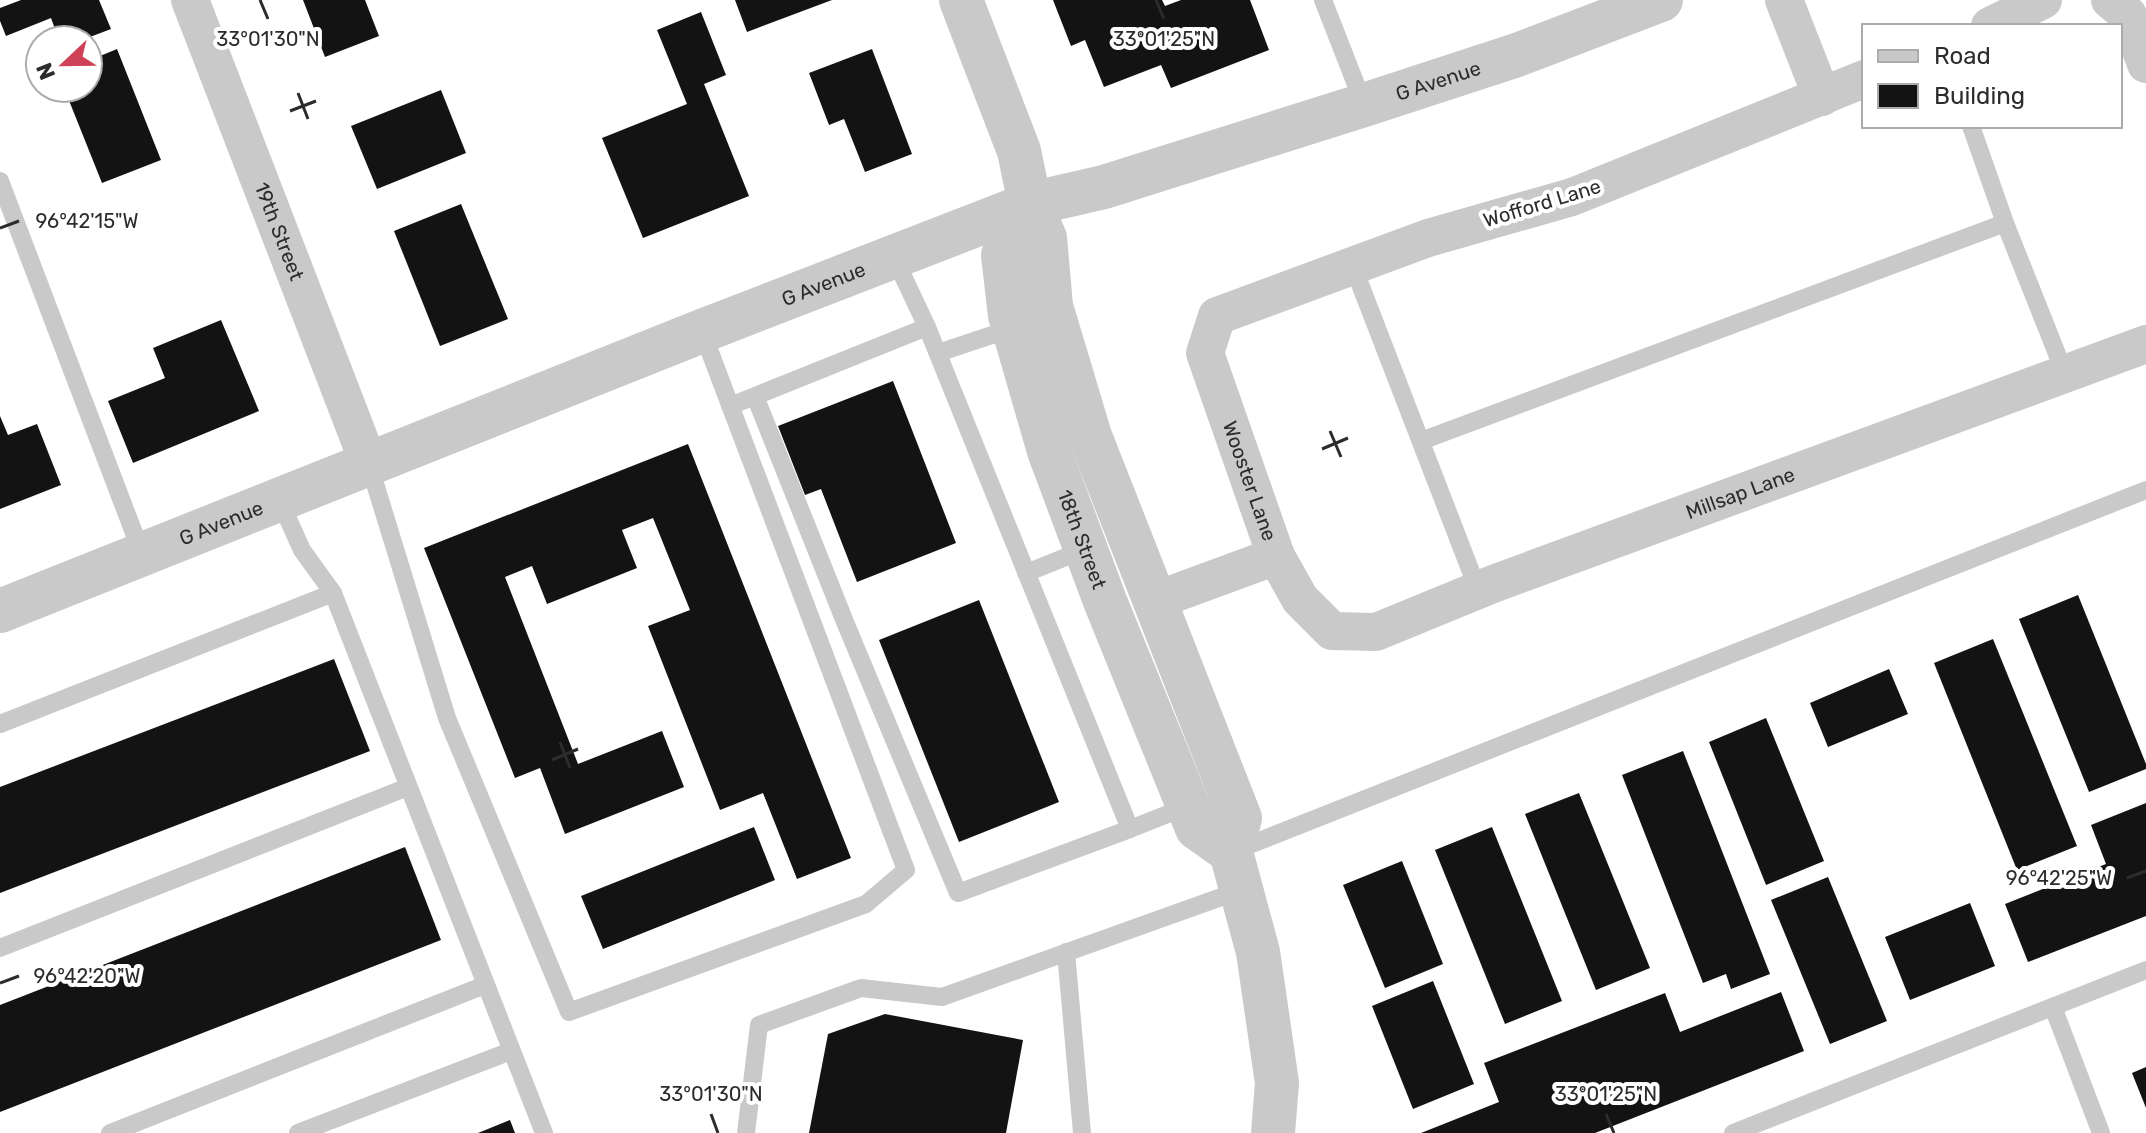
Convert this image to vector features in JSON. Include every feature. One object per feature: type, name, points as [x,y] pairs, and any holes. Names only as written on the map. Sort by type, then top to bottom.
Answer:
[{"type":"street","name":"19th Street","points":[[190,0],[369,464]]},
{"type":"street","points":[[961,0],[1019,151],[1030,204],[1045,238],[1051,306],[1090,436],[1240,818],[1236,871],[1258,952],[1277,1083],[1273,1133]]},
{"type":"street","name":"G Avenue","points":[[0,611],[702,331],[1030,204],[1104,187],[1364,105],[1517,55],[1661,0]]},
{"type":"street","points":[[1784,0],[1822,97]]},
{"type":"street","points":[[1994,24],[2043,0]]},
{"type":"street","points":[[2110,0],[2128,15],[2146,64]]},
{"type":"street","name":"Wofford Lane","points":[[1217,316],[1428,238],[1572,197],[1862,80]]},
{"type":"street","name":"18th Street","points":[[1030,204],[1003,255],[1013,328],[1049,451],[1197,828],[1236,871]]},
{"type":"street","name":"Wooster Lane","points":[[1217,316],[1205,353],[1276,556],[1300,599],[1332,631]]},
{"type":"street","name":"Millsap Lane","points":[[1332,631],[1376,632],[1478,590],[2146,344]]},
{"type":"street","points":[[1154,601],[1276,556]]},
{"type":"lane","points":[[1323,0],[1364,105]]},
{"type":"lane","points":[[1972,128],[2005,223],[2065,374]]},
{"type":"lane","points":[[0,181],[142,554]]},
{"type":"lane","points":[[1421,441],[2005,223]]},
{"type":"lane","points":[[893,257],[938,353],[1130,829]]},
{"type":"lane","points":[[1353,266],[1478,590]]},
{"type":"lane","points":[[730,406],[927,327]]},
{"type":"lane","points":[[938,353],[1013,328]]},
{"type":"lane","points":[[369,464],[447,718],[569,1012],[866,904],[906,870],[702,331]]},
{"type":"lane","points":[[755,396],[958,893],[1188,806]]},
{"type":"lane","points":[[746,1133],[759,1025],[861,988],[942,997],[1066,952],[1236,871],[2146,490]]},
{"type":"lane","points":[[279,499],[302,550],[333,593],[544,1133]]},
{"type":"lane","points":[[1026,573],[1086,549]]},
{"type":"lane","points":[[0,724],[333,593]]},
{"type":"lane","points":[[0,948],[408,787]]},
{"type":"lane","points":[[1066,952],[1082,1133]]},
{"type":"lane","points":[[1733,1133],[2146,970]]},
{"type":"lane","points":[[110,1133],[485,985]]},
{"type":"lane","points":[[2053,1007],[2101,1133]]},
{"type":"lane","points":[[298,1133],[511,1051]]},
{"type":"building","points":[[21,0],[99,0],[111,29],[104,32],[104,24],[53,24],[51,18],[36,24],[24,24],[24,29],[6,36],[0,21],[0,8]]},
{"type":"building","points":[[303,0],[365,0],[379,36],[325,57]]},
{"type":"building","points":[[735,0],[832,0],[747,32]]},
{"type":"building","points":[[1053,0],[1162,0],[1165,6],[1181,0],[1250,0],[1269,50],[1171,88],[1161,65],[1104,87],[1085,40],[1071,46]]},
{"type":"building","points":[[701,12],[726,75],[704,84],[749,196],[643,238],[602,138],[687,104],[657,30]]},
{"type":"building","points":[[117,49],[161,160],[102,183],[70,104],[104,104],[104,54]]},
{"type":"building","points":[[872,49],[912,154],[865,172],[844,119],[829,125],[809,73]]},
{"type":"building","points":[[441,90],[466,153],[377,189],[351,126]]},
{"type":"building","points":[[461,204],[508,319],[440,346],[394,231]]},
{"type":"building","points":[[221,320],[259,411],[133,463],[108,401],[165,378],[153,348]]},
{"type":"building","points":[[893,381],[956,543],[857,582],[821,489],[805,495],[778,426]]},
{"type":"building","points":[[0,416],[8,435],[37,424],[61,485],[0,509]]},
{"type":"building","points":[[688,444],[851,858],[797,879],[763,793],[720,810],[648,626],[690,610],[653,518],[622,530],[637,568],[547,604],[532,566],[505,577],[578,764],[662,731],[684,787],[565,834],[540,768],[515,778],[424,548]]},
{"type":"building","points":[[2078,595],[2146,764],[2146,769],[2089,792],[2019,619]]},
{"type":"building","points":[[979,600],[1059,802],[959,842],[879,640]]},
{"type":"building","points":[[1993,639],[2077,846],[2017,870],[1934,663]]},
{"type":"building","points":[[334,659],[370,751],[0,893],[0,787]]},
{"type":"building","points":[[1889,669],[1908,714],[1828,747],[1810,703]]},
{"type":"building","points":[[1766,718],[1824,861],[1766,885],[1709,742]]},
{"type":"building","points":[[1683,751],[1770,974],[1731,989],[1726,974],[1703,983],[1622,775]]},
{"type":"building","points":[[1579,793],[1650,968],[1596,990],[1525,814]]},
{"type":"building","points":[[2146,803],[2146,916],[2028,962],[2005,904],[2106,864],[2091,825]]},
{"type":"building","points":[[754,827],[775,880],[603,949],[581,896]]},
{"type":"building","points":[[1492,827],[1562,1001],[1505,1024],[1435,850]]},
{"type":"building","points":[[405,847],[441,940],[0,1112],[0,1005]]},
{"type":"building","points":[[1402,861],[1443,964],[1385,988],[1343,885]]},
{"type":"building","points":[[1828,877],[1887,1021],[1830,1044],[1771,900]]},
{"type":"building","points":[[1970,903],[1995,966],[1910,1000],[1885,937]]},
{"type":"building","points":[[1433,981],[1474,1084],[1413,1109],[1372,1006]]},
{"type":"building","points":[[1781,992],[1804,1051],[1595,1133],[1421,1133],[1499,1102],[1484,1063],[1665,993],[1680,1032]]},
{"type":"building","points":[[885,1014],[1023,1040],[1006,1133],[809,1133],[828,1034]]},
{"type":"building","points":[[2146,1067],[2146,1108],[2132,1073]]},
{"type":"building","points":[[510,1120],[515,1133],[478,1133]]}]
